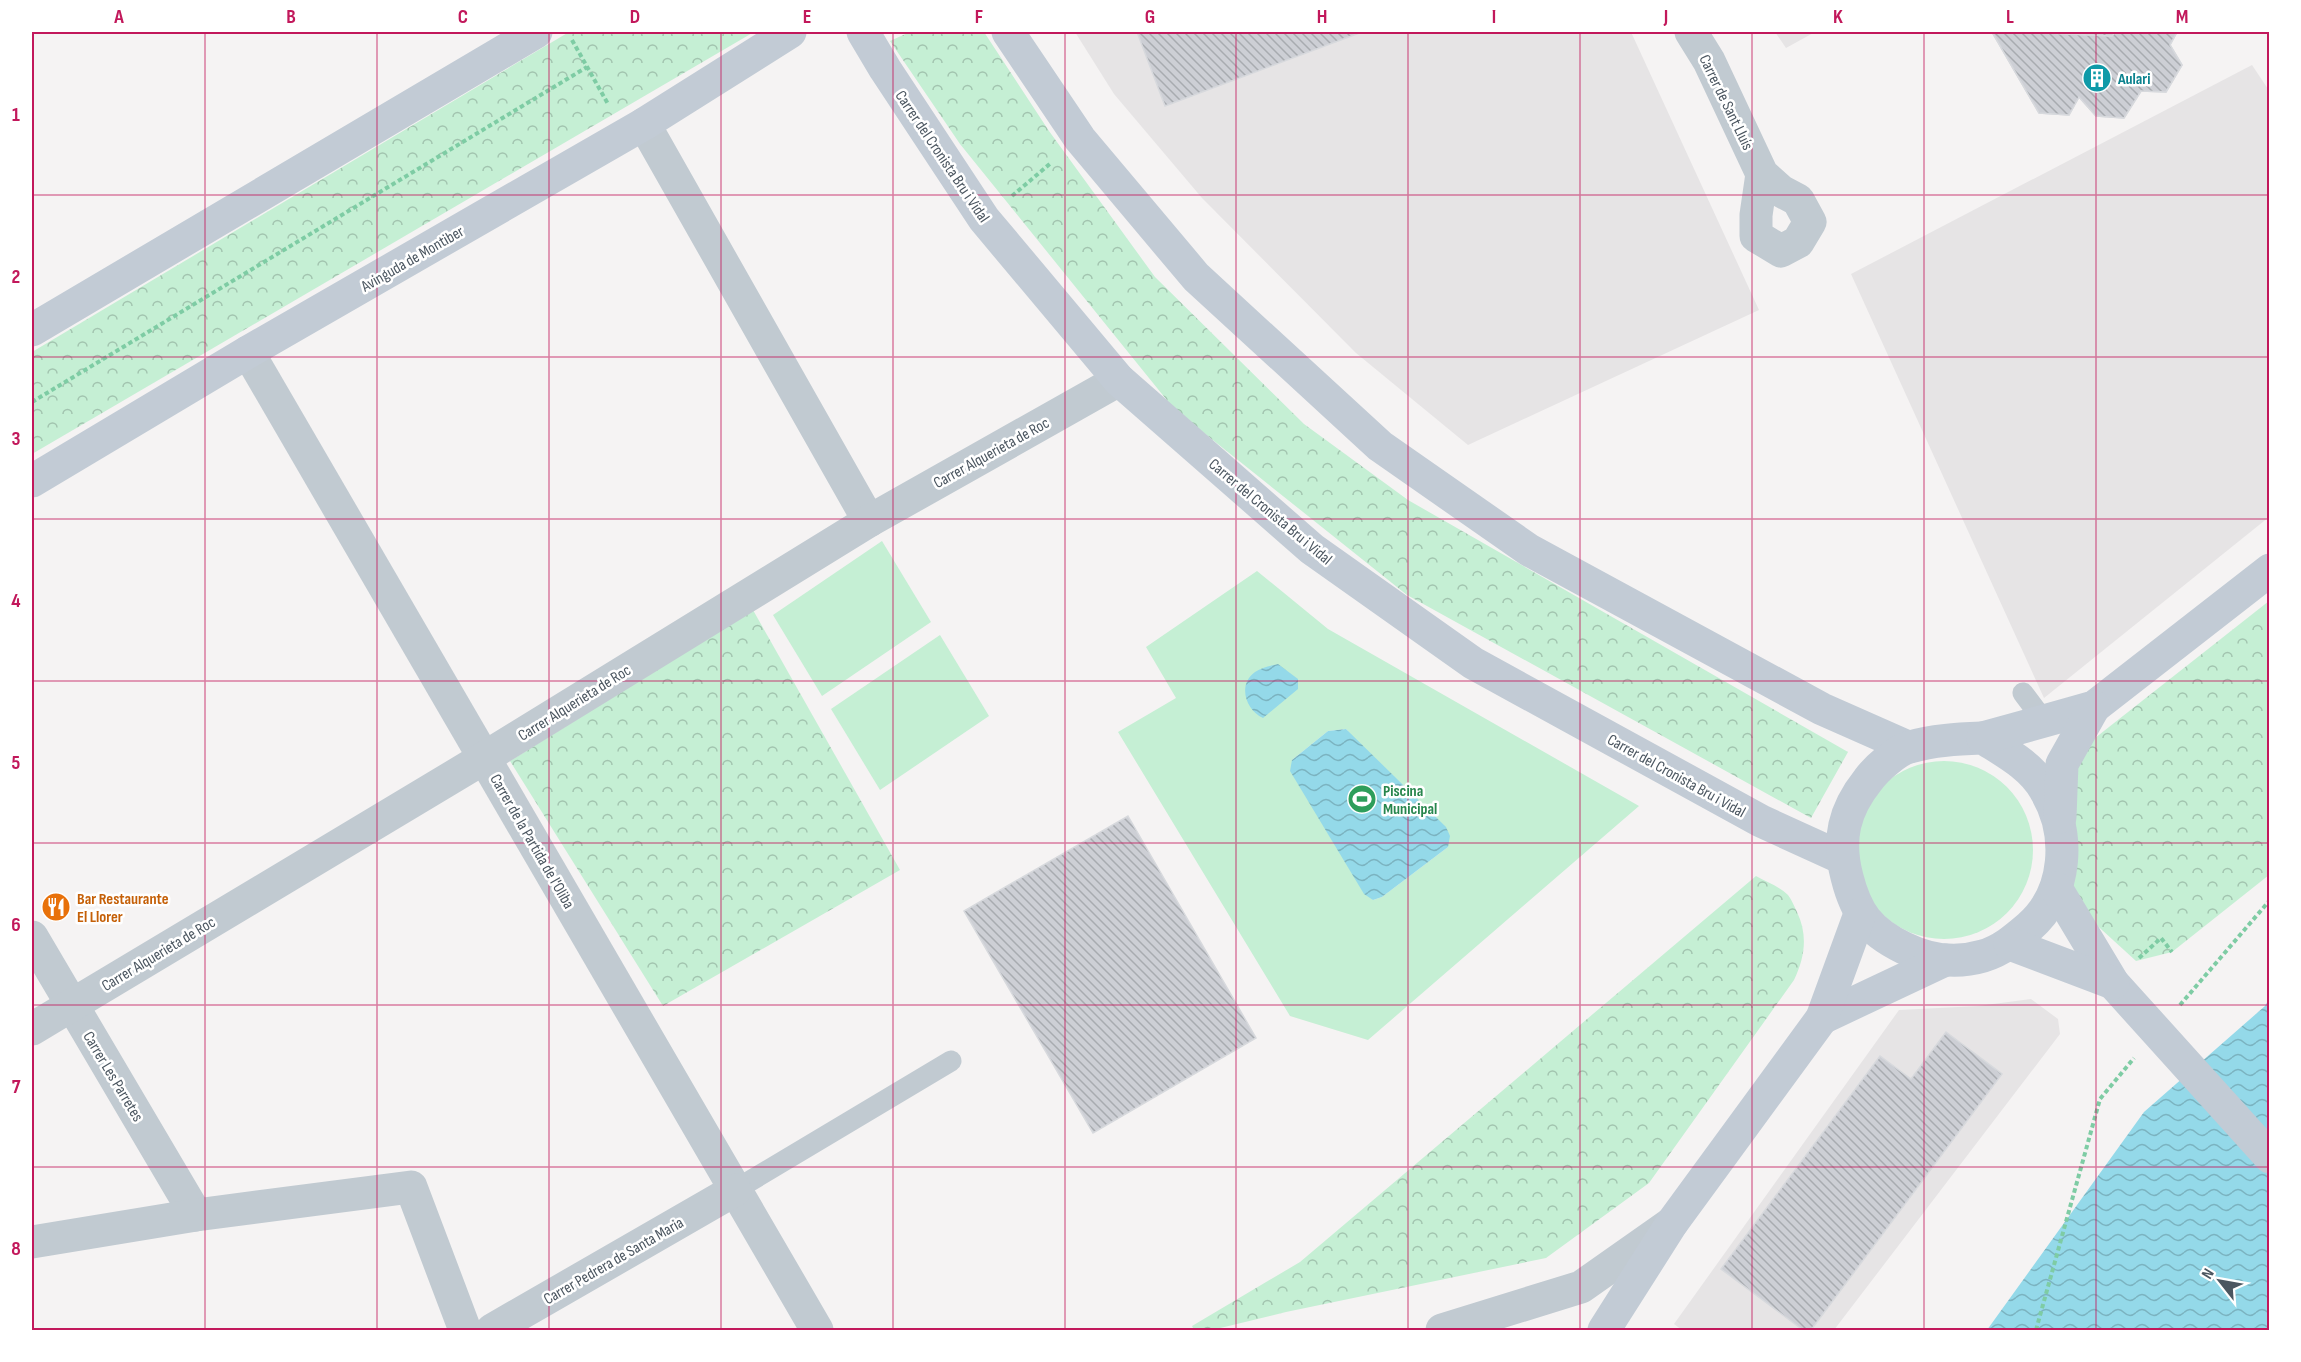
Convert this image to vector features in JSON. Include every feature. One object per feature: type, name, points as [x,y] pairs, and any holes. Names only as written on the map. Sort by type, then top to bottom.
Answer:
[{"type":"street","points":[[32,330],[536,32]]},
{"type":"street","name":"Avinguda de Montiber","points":[[32,481],[248,352],[635,130],[790,32]]},
{"type":"street","name":"Carrer del Cronista Bru i Vidal","points":[[863,32],[984,219],[1119,380],[1312,549],[1473,663],[1761,821],[1842,858]]},
{"type":"street","points":[[1008,32],[1080,139],[1196,277],[1380,446],[1529,550],[1822,709],[1908,747]]},
{"type":"street","name":"Carrer de Sant Lluís","points":[[1691,32],[1709,62],[1762,174]]},
{"type":"street","points":[[635,130],[869,521]]},
{"type":"street","name":"Carrer de la Partida de l'Oliba","points":[[248,352],[817,1330]]},
{"type":"street","name":"Carrer Alquerieta de Roc","points":[[32,1029],[484,758],[869,521],[1119,380]]},
{"type":"street","points":[[2094,707],[2062,764],[2060,824],[2063,850],[2056,888],[2039,918],[2010,944],[1983,956],[1945,960],[1921,956],[1887,939],[1860,914],[1853,900],[1842,858],[1842,833],[1854,796],[1876,769],[1908,747],[1983,738],[2094,707],[2270,570]]},
{"type":"street","points":[[1983,738],[2022,764],[2037,780],[2045,789],[2060,824]]},
{"type":"street","points":[[2056,888],[2113,983],[2270,1157]]},
{"type":"street","points":[[1604,1330],[1672,1223],[1822,1018],[1860,914]]},
{"type":"street","name":"Carrer Les Parretes","points":[[32,937],[196,1215]]},
{"type":"street","points":[[2010,944],[2113,983]]},
{"type":"street","points":[[1822,1018],[1945,960]]},
{"type":"street","points":[[32,1242],[196,1215],[411,1187],[465,1330]]},
{"type":"street","name":"Carrer Pedrera de Santa Maria","points":[[492,1330],[735,1190]]},
{"type":"street","points":[[1442,1330],[1581,1287],[1672,1223]]},
{"type":"lane","points":[[2023,693],[2044,722]]},
{"type":"lane","points":[[735,1190],[951,1061]]},
{"type":"path","points":[[567,32],[587,67],[635,130]]},
{"type":"path","points":[[32,402],[587,67]]},
{"type":"path","points":[[984,219],[1080,139]]},
{"type":"path","points":[[2177,1008],[2270,900]]},
{"type":"path","points":[[2037,1330],[2100,1099],[2138,1053]]},
{"type":"shaded area","points":[[1075,32],[1631,32],[1759,310],[1468,445],[1356,353],[1202,198],[1114,94]]},
{"type":"shaded area","points":[[1775,32],[1815,32],[1786,48]]},
{"type":"shaded area","points":[[2252,65],[2270,92],[2269,517],[2044,698],[1851,274]]},
{"type":"shaded area","points":[[2031,999],[2058,1019],[2060,1034],[1834,1330],[1682,1330],[1674,1324],[1899,1010],[1978,1006]]},
{"type":"green space","points":[[569,32],[754,32],[32,454],[32,352]]},
{"type":"green space","points":[[910,32],[984,32],[1049,131],[1155,277],[1304,424],[1408,500],[1848,752],[1811,818],[1407,595],[1174,409],[960,144],[890,41]]},
{"type":"green space","points":[[882,541],[931,622],[822,696],[773,615]]},
{"type":"green space","points":[[1257,571],[1328,629],[1639,806],[1368,1040],[1290,1016],[1118,732],[1176,698],[1146,647]],"holes":[[[1346,729],[1448,847],[1382,897],[1373,900],[1292,760],[1328,731]]]},
{"type":"green space","points":[[2269,601],[2269,875],[2172,952],[2136,961],[2056,888],[2062,764]]},
{"type":"green space","points":[[753,610],[900,870],[663,1006],[510,761]]},
{"type":"green space","points":[[940,635],[989,716],[880,790],[831,709]]},
{"type":"green space","points":[[1944,761],[1978,768],[1994,776],[2007,787],[2018,800],[2026,816],[2033,850],[2026,884],[2018,900],[2007,913],[1994,924],[1978,932],[1944,939],[1910,932],[1894,924],[1881,913],[1870,900],[1862,884],[1855,850],[1862,816],[1870,800],[1881,787],[1894,776],[1910,768]]},
{"type":"green space","points":[[1756,876],[1785,892],[1797,912],[1804,938],[1803,954],[1798,971],[1794,980],[1649,1183],[1546,1258],[1286,1312],[1212,1330],[1194,1330],[1192,1326],[1300,1262]]},
{"type":"water","points":[[1278,664],[1298,679],[1298,689],[1263,718],[1248,703],[1246,684],[1249,677],[1258,670]]},
{"type":"water","name":"Piscina Municipal","points":[[1346,729],[1446,827],[1450,836],[1448,847],[1382,897],[1373,900],[1364,894],[1290,771],[1292,760],[1328,731]]},
{"type":"water","points":[[2269,999],[2269,1330],[1987,1330],[2144,1112],[2265,1006]]},
{"type":"building","points":[[1137,32],[1362,32],[1165,106]]},
{"type":"building","name":"Aulari","points":[[1992,32],[2177,32],[2170,45],[2182,65],[2166,92],[2141,91],[2124,118],[2096,116],[2079,97],[2069,115],[2039,113]]},
{"type":"building","name":"Aulari","points":[[1992,32],[2177,32],[2170,45],[2182,65],[2166,92],[2141,91],[2124,118],[2096,116],[2079,97],[2069,115],[2039,113]]},
{"type":"building","points":[[2046,32],[2115,32],[2112,36]]},
{"type":"building","points":[[2046,32],[2115,32],[2112,36]]},
{"type":"building","points":[[1128,816],[1256,1038],[1093,1133],[964,911]]},
{"type":"building","points":[[1946,1032],[2002,1074],[1811,1330],[1803,1330],[1721,1269],[1880,1056],[1911,1079]]},
{"type":"place","name":"Aulari","points":[[2097,78]]},
{"type":"place","name":"Piscina Municipal","points":[[1362,799]]},
{"type":"place","name":"Bar Restaurante El Llorer","points":[[56,907]]}]
